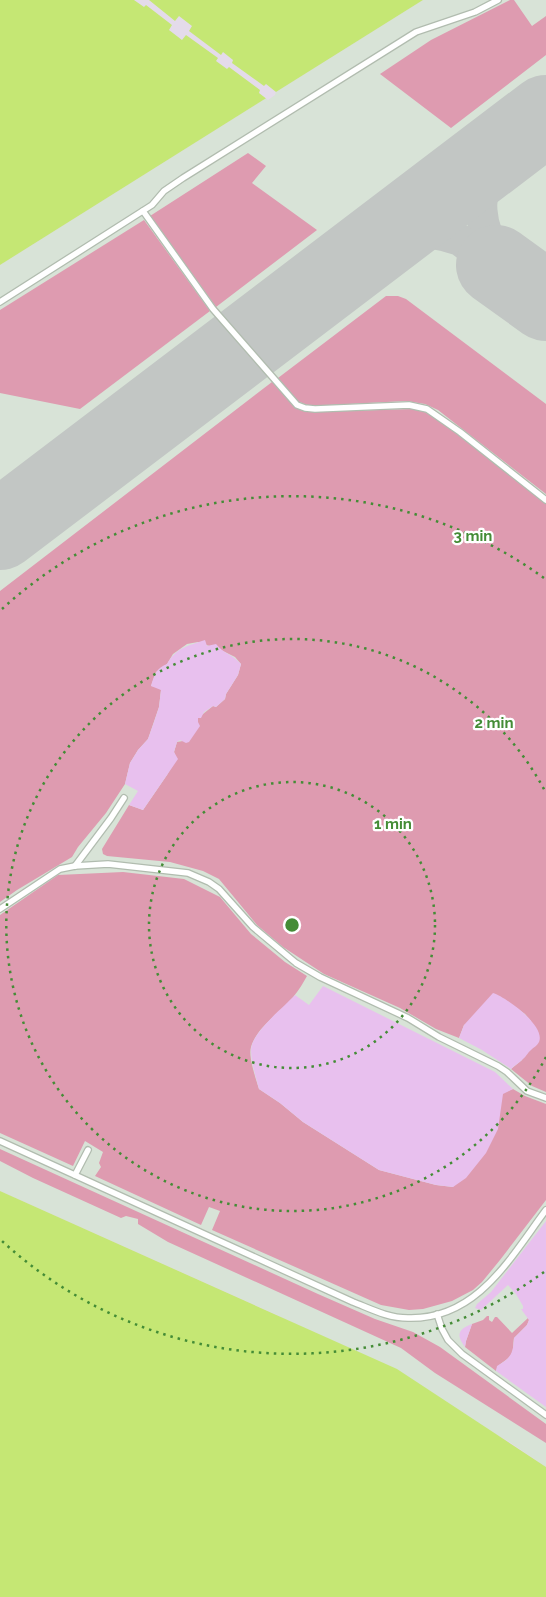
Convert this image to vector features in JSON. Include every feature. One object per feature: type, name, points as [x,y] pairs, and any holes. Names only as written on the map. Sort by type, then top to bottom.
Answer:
[{"type":"lane","points":[[0,302],[152,205],[164,191],[182,178],[416,32],[468,14],[498,0]]},
{"type":"lane","points":[[143,211],[213,309],[297,404],[305,408],[315,409],[404,405],[427,409],[460,432],[546,500]]},
{"type":"lane","points":[[75,866],[124,798]]},
{"type":"lane","points":[[0,909],[60,869],[75,866],[108,864],[188,873],[209,882],[219,889],[253,927],[296,963],[320,977],[408,1018],[439,1037],[498,1066],[527,1091],[546,1098]]},
{"type":"lane","points":[[0,1141],[378,1313],[407,1318],[437,1314],[459,1307],[484,1290],[546,1210]]},
{"type":"lane","points":[[75,1175],[88,1150]]},
{"type":"lane","points":[[437,1314],[448,1340],[462,1354],[546,1415]]},
{"type":"shaded area","points":[[0,0],[423,0],[0,265]]},
{"type":"shaded area","points":[[423,0],[546,0],[546,1467],[508,1441],[277,1315],[0,1191],[0,265]]},
{"type":"shaded area","points":[[510,0],[514,0],[532,26],[546,16],[546,55],[451,128],[380,74],[431,40]]},
{"type":"shaded area","points":[[248,153],[266,166],[252,183],[317,230],[216,307],[150,216]]},
{"type":"shaded area","points":[[144,220],[210,311],[80,409],[0,393],[0,310]]},
{"type":"shaded area","points":[[386,296],[398,296],[406,299],[546,404],[546,494],[438,410],[425,404],[406,401],[310,406],[297,401],[278,378]]},
{"type":"shaded area","points":[[272,382],[295,407],[311,412],[421,410],[437,419],[546,502],[546,1092],[532,1086],[511,1069],[522,1060],[531,1021],[514,1006],[464,1025],[459,1038],[436,1029],[400,1008],[324,974],[283,947],[257,925],[219,879],[203,871],[170,862],[107,856],[103,854],[102,849],[129,805],[143,810],[167,775],[176,757],[174,752],[177,742],[183,741],[198,722],[198,718],[225,699],[226,694],[238,675],[241,664],[235,657],[221,650],[198,642],[187,644],[173,654],[167,664],[156,672],[151,686],[159,687],[161,690],[159,707],[148,739],[130,763],[125,784],[106,813],[72,857],[0,902],[0,591]]},
{"type":"shaded area","points":[[123,872],[184,879],[220,897],[251,934],[285,962],[307,976],[289,1002],[264,1026],[254,1039],[250,1051],[251,1062],[259,1089],[303,1122],[379,1170],[436,1185],[453,1187],[503,1093],[513,1089],[546,1104],[546,1200],[500,1260],[473,1290],[452,1301],[423,1309],[409,1310],[381,1305],[212,1230],[220,1211],[209,1207],[201,1225],[95,1176],[101,1167],[99,1163],[103,1152],[85,1141],[73,1166],[0,1133],[0,915],[58,875]]},
{"type":"shaded area","points":[[0,1149],[318,1294],[375,1319],[413,1332],[440,1347],[546,1424],[546,1443],[435,1373],[401,1348],[168,1242],[138,1224],[138,1219],[126,1216],[121,1218],[33,1178],[0,1161]]},
{"type":"shaded area","points":[[0,1191],[397,1369],[546,1467],[546,1597],[0,1597]]},
{"type":"shaded area","points":[[489,1316],[489,1320],[492,1322],[497,1317],[512,1333],[528,1318],[529,1320],[527,1325],[514,1338],[511,1355],[498,1366],[496,1371],[465,1347],[472,1324],[483,1320]]},
{"type":"sand","points":[[205,640],[207,646],[216,644],[241,664],[238,675],[226,694],[225,699],[216,707],[213,706],[204,712],[201,718],[198,718],[200,726],[189,742],[186,743],[180,740],[177,742],[174,752],[178,759],[143,810],[129,805],[138,791],[125,784],[130,763],[148,739],[159,707],[161,690],[151,686],[154,676],[179,651]]},
{"type":"sand","points":[[323,986],[495,1072],[513,1089],[503,1094],[498,1129],[486,1153],[466,1178],[453,1187],[436,1185],[379,1170],[303,1122],[259,1089],[251,1055],[252,1043],[256,1036],[295,995],[309,1005]]},
{"type":"sand","points":[[493,993],[507,1000],[524,1013],[537,1028],[540,1035],[537,1045],[511,1069],[459,1038],[464,1025]]},
{"type":"sand","points":[[546,1221],[546,1407],[496,1371],[497,1366],[510,1355],[514,1338],[527,1325],[529,1320],[521,1309],[523,1309],[523,1306],[516,1294],[508,1285],[481,1310],[475,1308],[491,1292]]},
{"type":"sand","points":[[472,1324],[465,1347],[460,1339],[460,1333],[461,1330]]},
{"type":"pier","points":[[134,0],[149,0],[175,21],[179,16],[192,26],[189,31],[221,55],[223,52],[233,60],[232,63],[264,86],[266,84],[276,92],[275,95],[268,100],[259,93],[260,90],[229,67],[227,69],[216,61],[218,58],[186,35],[182,40],[169,30],[172,25],[146,5],[144,7]]},
{"type":"taxiway","points":[[508,268],[498,255],[484,226],[482,196],[492,166],[503,152],[546,119]]},
{"type":"taxiway","points":[[278,319],[381,244],[410,234],[427,232],[460,240],[546,304]]},
{"type":"runway","points":[[0,530],[546,115]]},
{"type":"runway","points":[[496,265],[546,301]]}]
